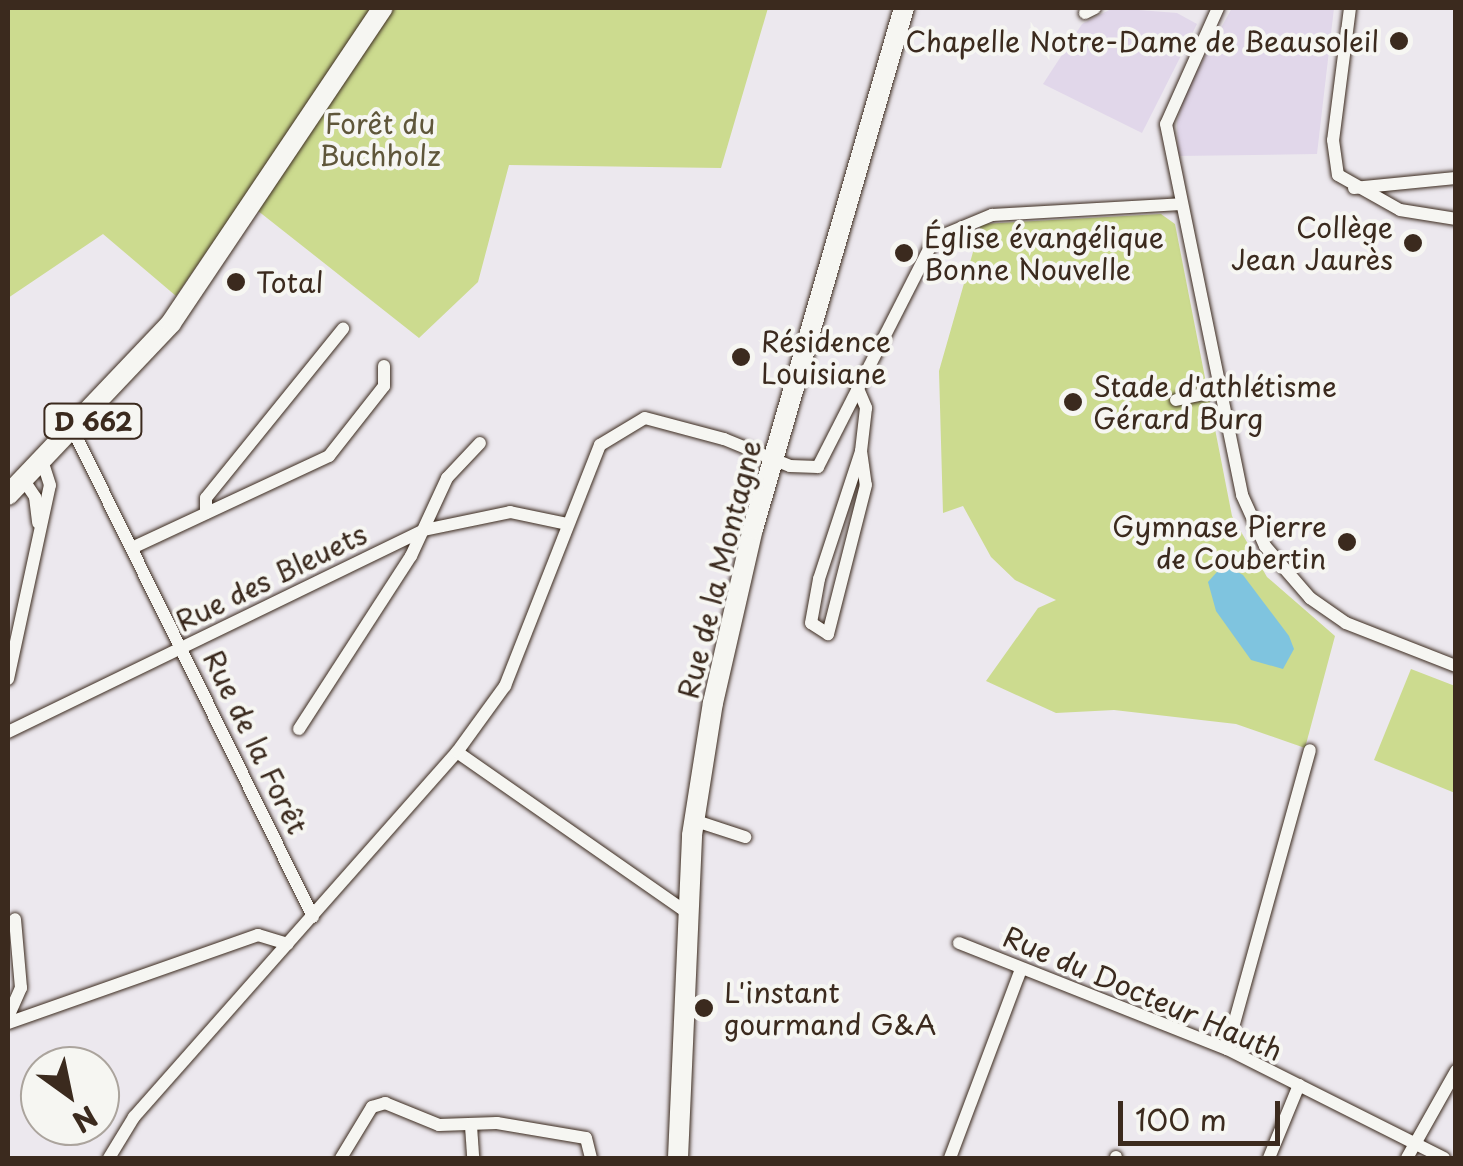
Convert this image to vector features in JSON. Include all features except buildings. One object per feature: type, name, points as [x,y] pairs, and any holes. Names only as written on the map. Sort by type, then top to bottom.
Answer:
[{"type":"main road","name":"D 662","points":[[8,495],[45,465],[171,323],[259,202],[383,8]]},
{"type":"main road","name":"Rue de la Montagne","points":[[678,1158],[694,820],[713,702],[773,457],[904,8]]},
{"type":"main road","name":"D 662","points":[[8,512],[26,483]]},
{"type":"street","points":[[1216,8],[1174,95],[1166,124],[1218,391],[1250,516],[1287,574],[1346,622],[1456,666]]},
{"type":"street","points":[[1350,8],[1334,140],[1338,175],[1352,188],[1400,210],[1456,220]]},
{"type":"street","points":[[1352,188],[1456,178]]},
{"type":"street","points":[[109,1158],[134,1117],[457,752],[523,654],[588,464],[629,423],[668,422],[773,457],[818,467],[828,457],[856,384],[934,239],[948,229],[992,214],[1181,204]]},
{"type":"street","points":[[206,513],[206,498],[343,329]]},
{"type":"street","points":[[134,548],[328,456],[384,386],[384,366]]},
{"type":"street","points":[[856,384],[866,408],[861,451],[811,622],[828,634],[866,485],[861,451]]},
{"type":"street","points":[[1176,400],[1218,391]]},
{"type":"street","name":"Rue de la Forêt","points":[[75,433],[313,916]]},
{"type":"street","points":[[299,728],[320,704],[424,530],[447,478],[480,443]]},
{"type":"street","points":[[8,679],[38,526],[45,465]]},
{"type":"street","points":[[26,483],[38,526]]},
{"type":"street","name":"Rue des Bleuets","points":[[8,732],[424,530],[510,512],[567,524]]},
{"type":"street","points":[[1227,1050],[1310,750]]},
{"type":"street","points":[[457,752],[688,912]]},
{"type":"street","points":[[694,820],[745,837]]},
{"type":"street","points":[[8,1020],[20,988],[15,920]]},
{"type":"street","points":[[8,1020],[258,935],[288,944]]},
{"type":"street","name":"Rue du Docteur Hauth","points":[[959,943],[1227,1050],[1444,1158]]},
{"type":"street","points":[[950,1158],[1022,969]]},
{"type":"street","points":[[1407,1158],[1456,1071]]},
{"type":"street","points":[[1269,1158],[1299,1085]]},
{"type":"street","points":[[341,1158],[372,1107],[385,1103],[439,1125],[539,1126],[586,1138],[591,1158]]},
{"type":"street","points":[[472,1126],[473,1158]]},
{"type":"shaded area","points":[[1113,8],[1177,13],[1197,24],[1142,133],[1043,84],[1082,24]]},
{"type":"shaded area","points":[[1232,8],[1334,8],[1317,154],[1178,156],[1177,122],[1186,91]]},
{"type":"green space","name":"Forêt du Buchholz","points":[[8,8],[768,8],[721,168],[509,165],[478,282],[419,338],[243,199],[176,296],[103,234],[8,298]]},
{"type":"green space","name":"Stade d'athlétisme Gérard Burg","points":[[1161,214],[1175,224],[1232,516],[1267,577],[1335,636],[1305,748],[1236,724],[1114,710],[1056,713],[986,681],[1038,608],[1056,600],[1015,580],[991,557],[963,506],[943,513],[939,371],[981,224]]},
{"type":"green space","points":[[1411,669],[1455,686],[1455,793],[1374,760]]},
{"type":"water","points":[[1224,564],[1243,575],[1289,636],[1294,649],[1283,669],[1251,660],[1216,611],[1208,582]]},
{"type":"place","name":"Chapelle Notre-Dame de Beausoleil","points":[[1399,41]]},
{"type":"place","name":"Collège Jean Jaurès","points":[[1413,243]]},
{"type":"place","name":"Église évangélique Bonne Nouvelle","points":[[904,253]]},
{"type":"place","name":"Total","points":[[236,282]]},
{"type":"place","name":"Résidence Louisiane","points":[[741,357]]},
{"type":"place","name":"Stade d'athlétisme Gérard Burg","points":[[1073,402]]},
{"type":"place","name":"Gymnase Pierre de Coubertin","points":[[1347,542]]},
{"type":"place","name":"L'instant gourmand G&A","points":[[704,1008]]}]
